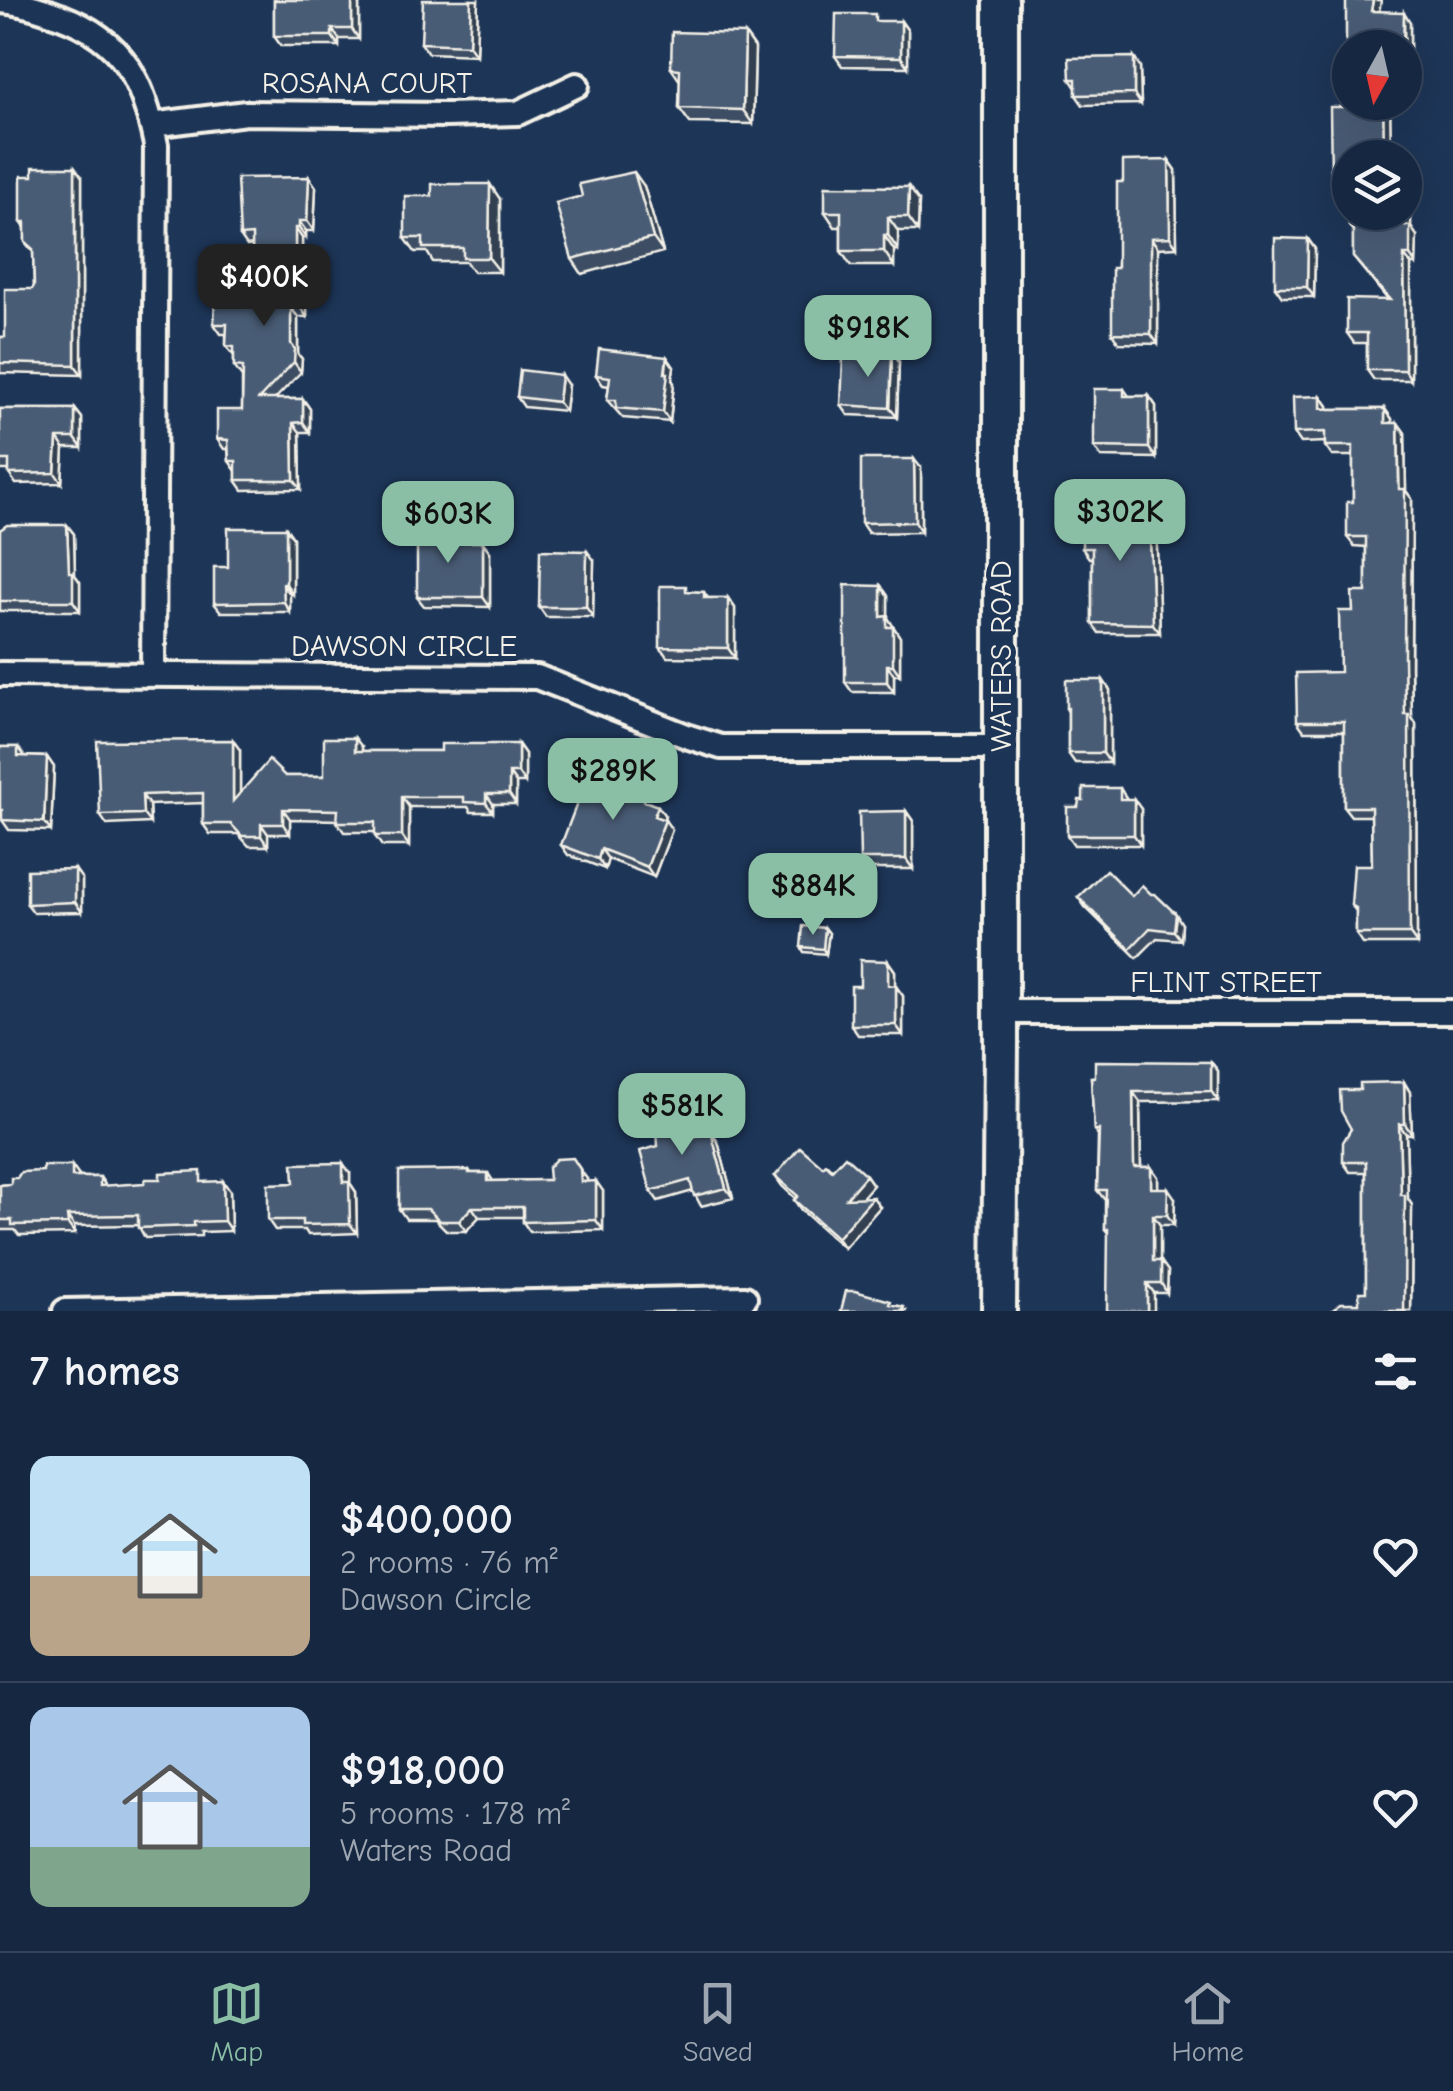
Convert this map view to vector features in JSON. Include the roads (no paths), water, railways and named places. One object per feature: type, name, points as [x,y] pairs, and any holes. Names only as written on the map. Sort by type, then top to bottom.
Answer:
[{"type":"street","name":"WATERS ROAD","points":[[999,1311],[1001,0]]},
{"type":"street","points":[[0,1],[43,9],[82,24],[115,48],[136,80],[152,125],[156,146],[153,675]]},
{"type":"street","name":"ROSANA COURT","points":[[152,125],[246,113],[446,116],[518,112],[577,86]]},
{"type":"street","name":"DAWSON CIRCLE","points":[[0,674],[536,677],[721,747],[1000,747]]},
{"type":"street","name":"FLINT STREET","points":[[1000,1012],[1453,1012]]},
{"type":"street","points":[[65,1311],[535,1307],[745,1298]]}]
